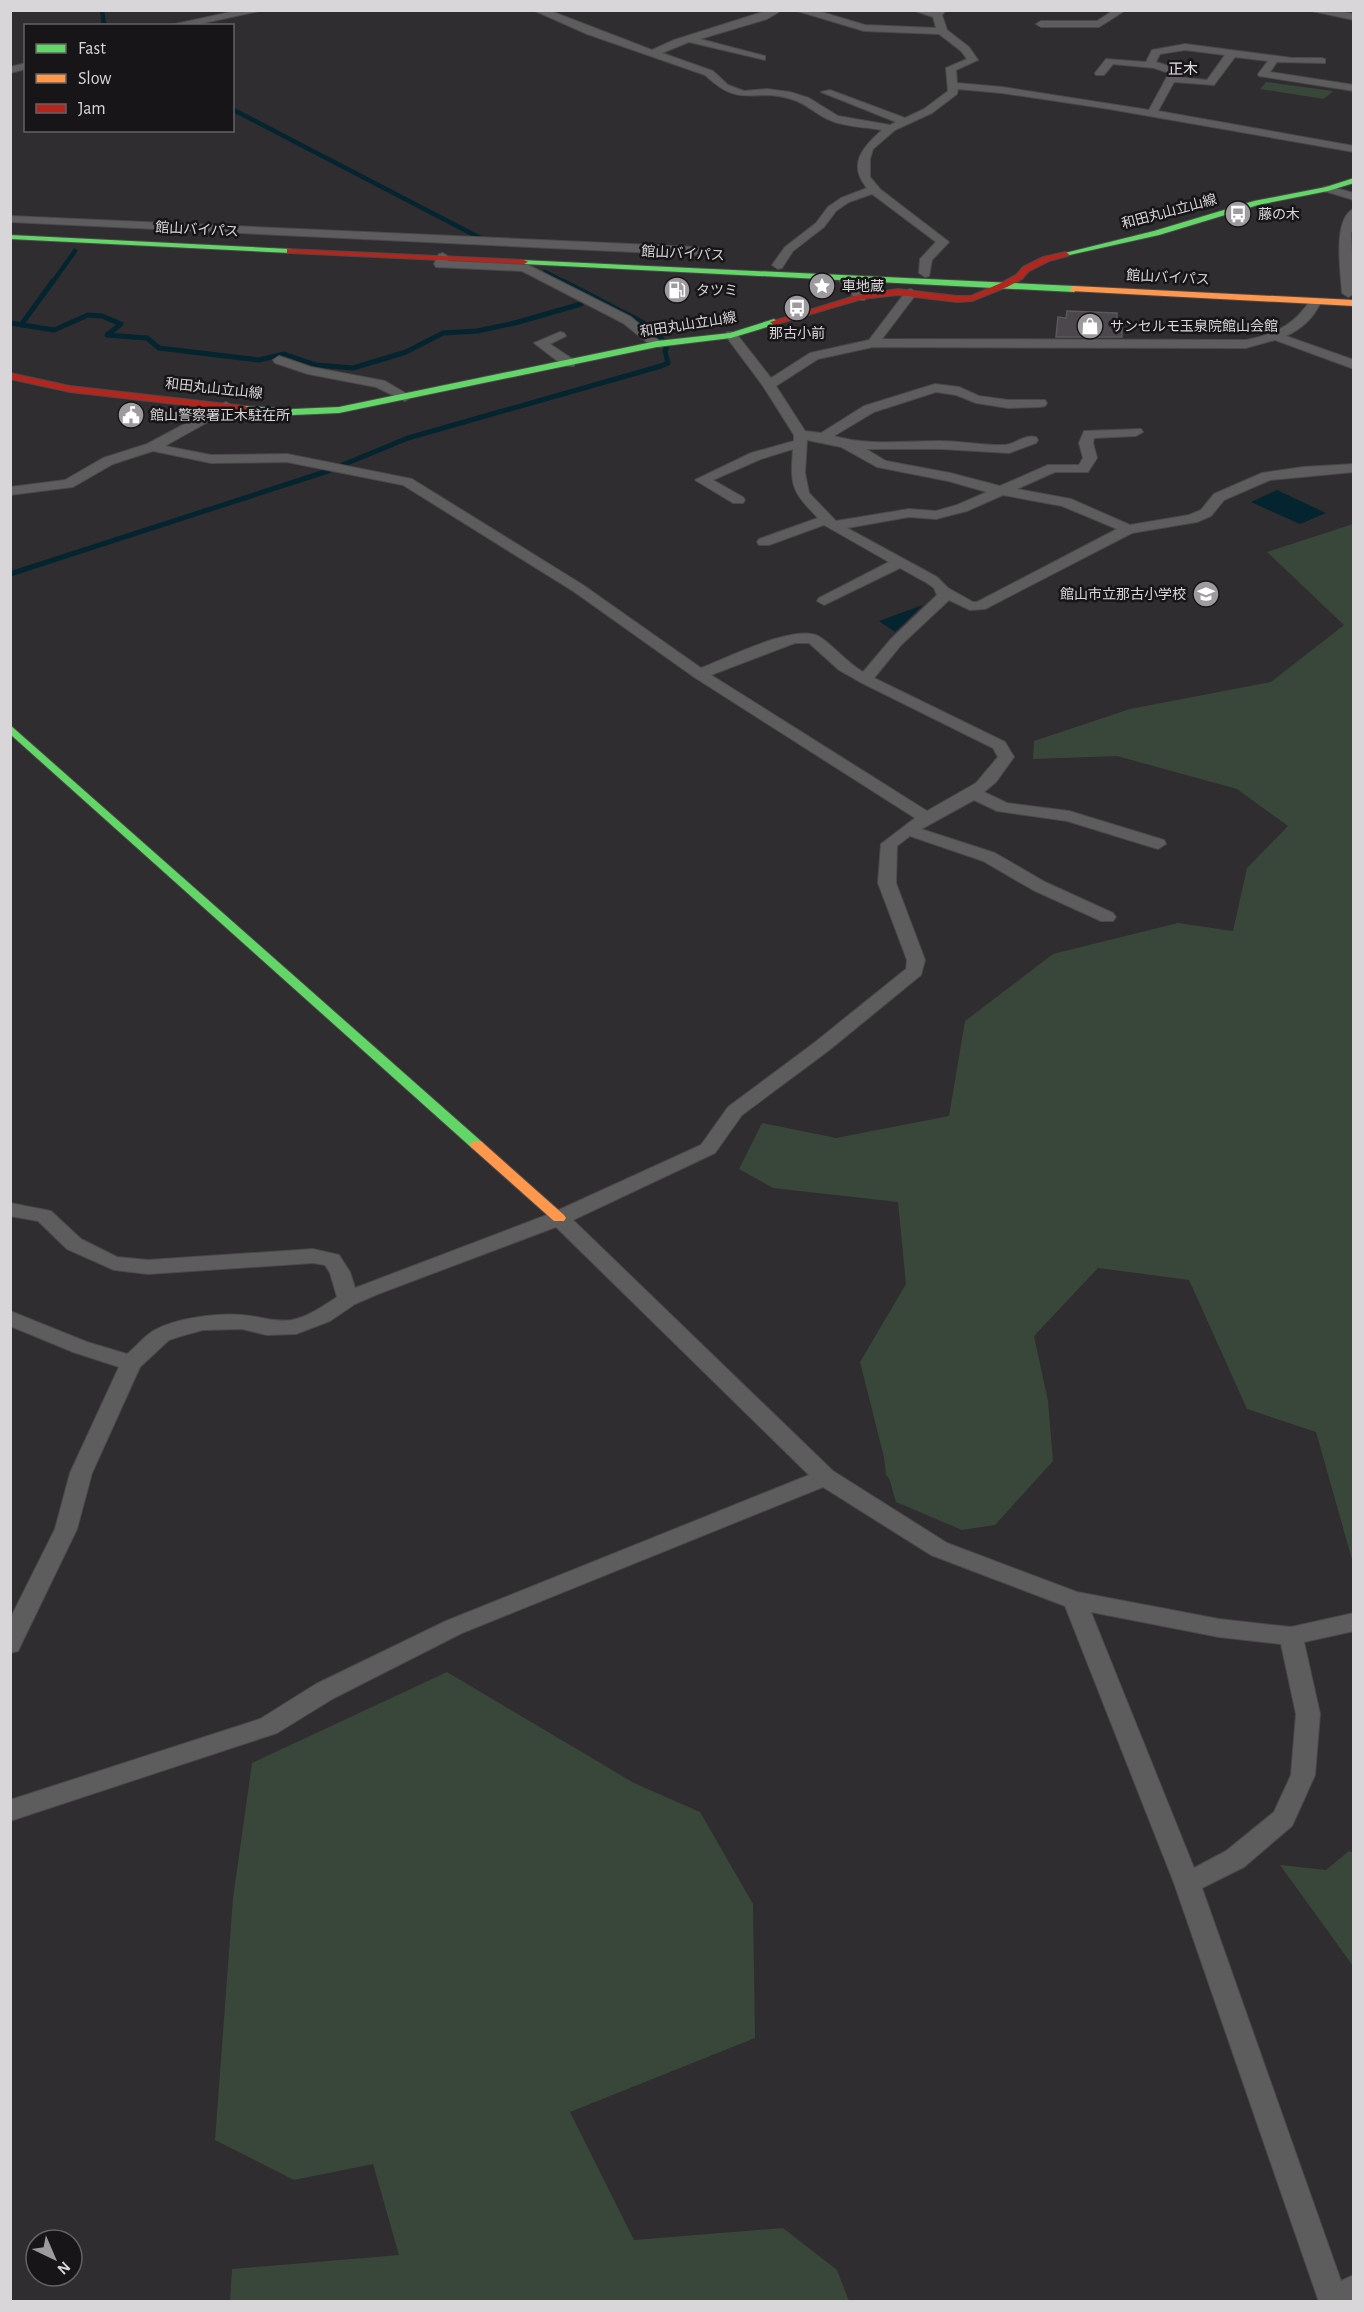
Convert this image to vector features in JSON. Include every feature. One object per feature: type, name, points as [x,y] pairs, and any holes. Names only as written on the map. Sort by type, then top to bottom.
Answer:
[{"type":"main road","name":"和田丸山立山線","points":[[10,376],[70,389],[276,411],[316,412],[405,397],[657,344],[732,335],[861,297],[911,293],[957,299],[972,298],[1004,285],[1019,277],[1026,269],[1046,259],[1156,233],[1257,203],[1328,189],[1353,180]]},
{"type":"main road","name":"館山バイパス","points":[[10,229],[1019,277],[1352,297]]},
{"type":"main road","name":"館山バイパス","points":[[10,237],[1315,302],[1352,297]]},
{"type":"main road","points":[[10,728],[559,1218]]},
{"type":"street","points":[[175,24],[259,10]]},
{"type":"street","points":[[538,10],[709,74],[724,87],[743,94],[767,92],[790,96],[805,100],[835,119],[891,128]]},
{"type":"street","points":[[652,54],[689,39],[764,17],[777,10]]},
{"type":"street","points":[[799,10],[864,28],[942,31],[965,49],[973,60],[951,68],[953,92],[942,102],[891,128],[868,148],[864,159],[864,177],[874,189],[943,242],[926,259],[926,273]]},
{"type":"street","points":[[917,10],[939,13],[942,31]]},
{"type":"street","points":[[1041,24],[1099,24],[1121,10]]},
{"type":"street","points":[[1312,10],[1353,17]]},
{"type":"street","points":[[175,24],[184,11]]},
{"type":"street","points":[[689,39],[761,58]]},
{"type":"street","points":[[1152,66],[1150,64],[1156,52],[1168,48],[1202,48],[1275,58],[1321,61]]},
{"type":"street","points":[[1171,79],[1210,83],[1233,52]]},
{"type":"street","points":[[1275,58],[1263,74],[1353,88]]},
{"type":"street","points":[[1100,73],[1110,61],[1175,71],[1151,115]]},
{"type":"street","points":[[954,86],[1002,90],[1109,106],[1353,149]]},
{"type":"street","points":[[826,92],[904,121]]},
{"type":"street","points":[[778,265],[789,249],[814,230],[832,209],[845,200],[874,189]]},
{"type":"street","points":[[1328,189],[1353,197]]},
{"type":"street","points":[[1352,297],[1344,232],[1353,212]]},
{"type":"street","points":[[10,219],[697,251]]},
{"type":"street","points":[[443,258],[440,264],[524,268],[627,320],[657,344]]},
{"type":"street","points":[[844,279],[861,297]]},
{"type":"street","points":[[873,343],[911,293]]},
{"type":"street","points":[[769,385],[814,356],[873,343],[896,345],[1246,344],[1276,336],[1311,313],[1315,302]]},
{"type":"street","points":[[732,335],[769,385],[801,439],[798,473],[802,494],[830,523],[932,580],[943,591],[970,606],[980,606],[1128,529],[1192,519],[1206,513],[1219,497],[1267,476],[1353,468]]},
{"type":"street","points":[[560,336],[540,343],[569,363]]},
{"type":"street","points":[[1276,336],[1353,365]]},
{"type":"street","points":[[279,360],[308,370],[380,384],[405,397]]},
{"type":"street","points":[[823,437],[869,409],[935,388],[958,391],[976,399],[1008,404],[1040,402]]},
{"type":"street","points":[[10,491],[68,484],[108,460],[152,447],[226,406]]},
{"type":"street","points":[[764,542],[830,523],[909,513],[936,515],[962,508],[1053,468],[1083,469],[1090,458],[1086,443],[1089,435],[1136,432]]},
{"type":"street","points":[[738,500],[702,480],[801,439],[823,437],[846,444],[882,464],[1000,490],[1066,501],[1128,529]]},
{"type":"street","points":[[846,444],[886,447],[941,445],[1009,449],[1031,440]]},
{"type":"street","points":[[152,447],[211,459],[287,458],[407,482],[578,588],[699,674],[926,818]]},
{"type":"street","points":[[824,601],[899,563]]},
{"type":"street","points":[[865,679],[896,642],[945,596],[943,591]]},
{"type":"street","points":[[10,1644],[66,1529],[81,1473],[131,1363],[162,1335],[203,1323],[242,1322],[267,1328],[296,1327],[323,1316],[348,1299],[559,1218],[708,1149],[735,1111],[821,1047],[915,971],[916,960],[887,883],[889,844],[926,818],[975,794],[997,774],[1006,757],[999,745],[844,668],[813,639],[793,638],[699,674]]},
{"type":"street","points":[[975,794],[1003,807],[1069,816],[1158,844]]},
{"type":"street","points":[[908,830],[989,857],[1039,886],[1107,917]]},
{"type":"street","points":[[10,1209],[44,1215],[74,1244],[114,1263],[148,1267],[313,1256],[332,1260],[340,1272],[348,1299]]},
{"type":"street","points":[[559,1218],[825,1477],[939,1549],[1074,1600],[1219,1628],[1291,1636],[1353,1622]]},
{"type":"street","points":[[10,1318],[80,1347],[131,1363]]},
{"type":"street","points":[[10,1811],[268,1726],[325,1691],[454,1627],[825,1477]]},
{"type":"street","points":[[1074,1600],[1187,1883],[1334,2301],[1353,2289]]},
{"type":"street","points":[[1187,1883],[1235,1859],[1283,1819],[1303,1775],[1308,1714],[1291,1636]]},
{"type":"street","points":[[10,1816],[10,1824]]},
{"type":"green space","points":[[1266,82],[1333,91],[1324,99],[1260,89]]},
{"type":"green space","points":[[1353,524],[1353,1563],[1316,1432],[1247,1409],[1189,1280],[1098,1268],[1034,1336],[1048,1401],[1053,1461],[995,1525],[962,1530],[896,1502],[886,1475],[884,1457],[860,1362],[906,1284],[898,1202],[773,1188],[739,1169],[762,1123],[836,1138],[949,1116],[965,1021],[1053,954],[1178,923],[1233,931],[1247,868],[1288,826],[1237,789],[1117,756],[1033,759],[1034,741],[1130,709],[1271,682],[1344,625],[1267,552]]},
{"type":"green space","points":[[447,1672],[634,1783],[700,1812],[753,1904],[755,2038],[570,2112],[634,2240],[783,2228],[837,2270],[849,2301],[230,2301],[232,2269],[399,2255],[373,2164],[294,2180],[215,2140],[233,1898],[252,1763]]},
{"type":"green space","points":[[1349,1851],[1354,1853],[1353,1966],[1280,1865],[1326,1870]]},
{"type":"water","points":[[1277,490],[1326,513],[1300,524],[1251,502]]},
{"type":"water","points":[[923,605],[895,632],[879,621]]},
{"type":"building","name":"サンセルモ玉泉院館山会館","points":[[1067,311],[1117,313],[1117,321],[1122,321],[1122,337],[1056,337],[1058,317],[1066,318]]},
{"type":"waterway","points":[[102,10],[104,24]]},
{"type":"waterway","points":[[234,110],[484,240]]},
{"type":"waterway","points":[[52,283],[75,251]]},
{"type":"waterway","points":[[545,272],[566,283]]},
{"type":"waterway","points":[[21,325],[53,281]]},
{"type":"waterway","points":[[563,281],[642,322],[662,339]]},
{"type":"waterway","points":[[21,325],[54,330],[88,315],[102,316],[121,324],[107,335],[147,338],[159,348],[259,360],[284,354],[316,365],[353,368],[406,352],[443,333],[477,331],[515,323],[581,304]]},
{"type":"waterway","points":[[10,323],[21,325]]},
{"type":"waterway","points":[[10,574],[328,471],[408,438],[661,366],[668,363],[665,351],[667,347]]},
{"type":"traffic: fast","points":[[1065,254],[1156,233],[1257,203],[1328,189],[1354,180]]},
{"type":"traffic: fast","points":[[10,237],[290,251]]},
{"type":"traffic: fast","points":[[524,262],[1074,289]]},
{"type":"traffic: fast","points":[[245,409],[293,412],[339,410],[657,344],[731,335],[774,322]]},
{"type":"traffic: fast","points":[[10,728],[477,1145]]},
{"type":"traffic: slow","points":[[1074,289],[1354,303]]},
{"type":"traffic: slow","points":[[477,1145],[559,1218]]},
{"type":"traffic: jam","points":[[290,251],[524,262]]},
{"type":"traffic: jam","points":[[774,322],[861,297],[898,292],[957,299],[972,298],[1004,285],[1019,277],[1026,269],[1046,259],[1065,254]]},
{"type":"traffic: jam","points":[[10,376],[70,389],[245,409]]},
{"type":"place","name":"藤の木","points":[[1238,214]]},
{"type":"place","name":"車地蔵","points":[[822,286]]},
{"type":"place","name":"タツミ","points":[[677,290]]},
{"type":"place","name":"那古小前","points":[[797,308]]},
{"type":"place","name":"サンセルモ玉泉院館山会館","points":[[1090,326]]},
{"type":"place","name":"館山警察署正木駐在所","points":[[131,415]]},
{"type":"place","name":"館山市立那古小学校","points":[[1206,594]]},
{"type":"district","name":"正木","points":[[1183,69]]}]
